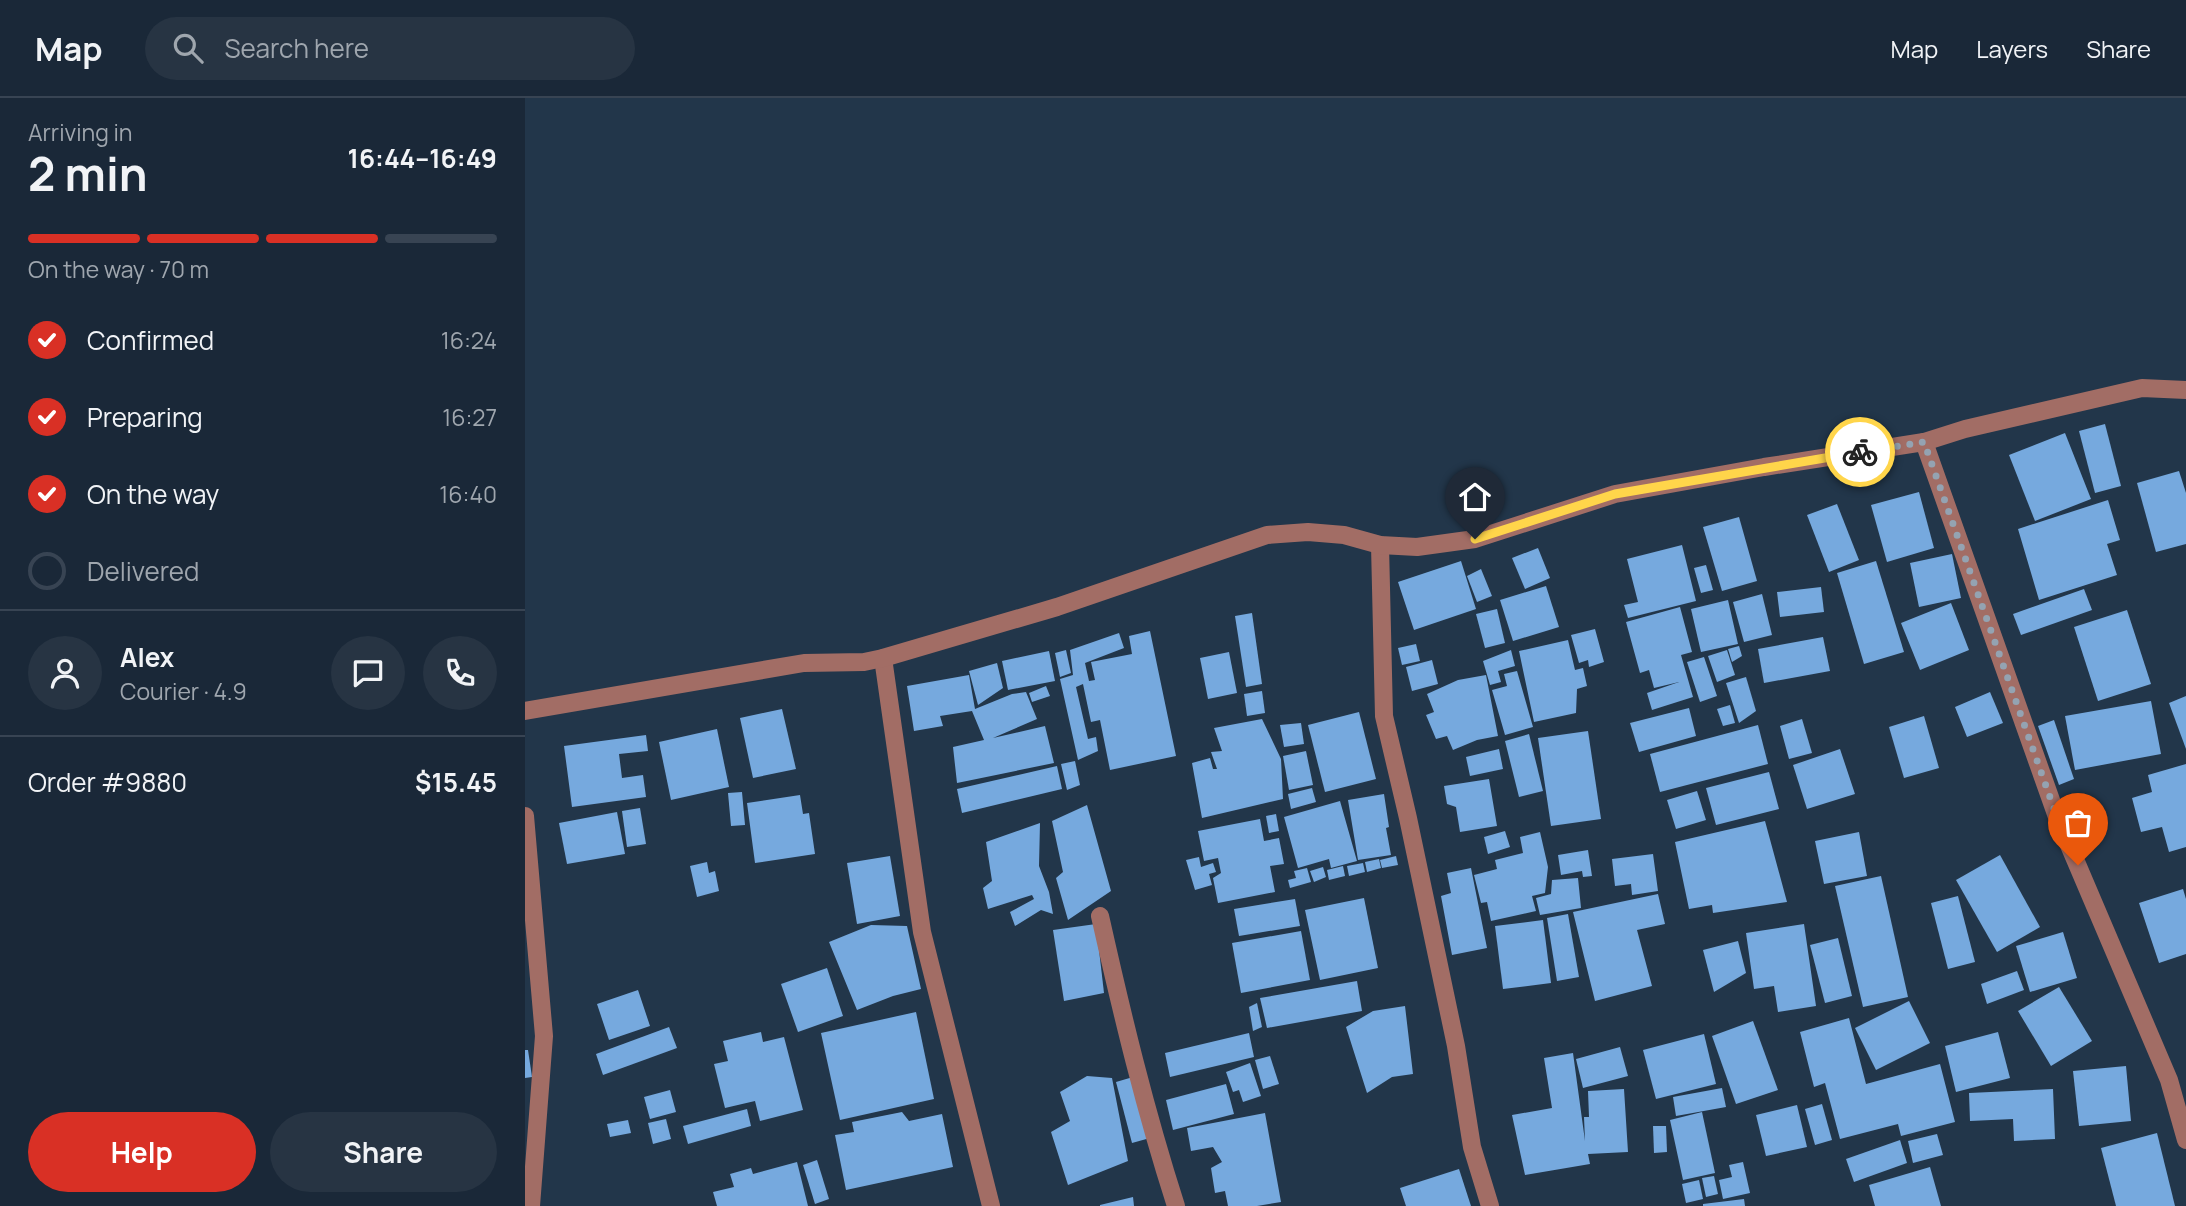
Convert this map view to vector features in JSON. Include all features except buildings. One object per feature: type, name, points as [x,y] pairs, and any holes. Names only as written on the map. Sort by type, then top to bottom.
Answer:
[{"type":"street","points":[[525,711],[804,663],[864,662],[883,658],[1057,607],[1267,535],[1343,535],[1380,545],[1417,547],[1475,539],[1615,494],[1924,442],[1965,429],[2142,388],[2186,390]]},
{"type":"street","points":[[1924,442],[2057,817],[2169,1080],[2186,1140]]},
{"type":"street","points":[[1380,545],[1384,716],[1456,1046],[1472,1147],[1490,1206]]},
{"type":"street","points":[[883,658],[922,932],[991,1206]]},
{"type":"street","points":[[525,816],[544,1035],[531,1206]]},
{"type":"street","points":[[1100,916],[1127,1037],[1176,1206]]},
{"type":"way so far","points":[[1860,452],[1924,442],[2057,817],[2078,865]]},
{"type":"route","points":[[1475,539],[1615,494],[1860,452]]}]
